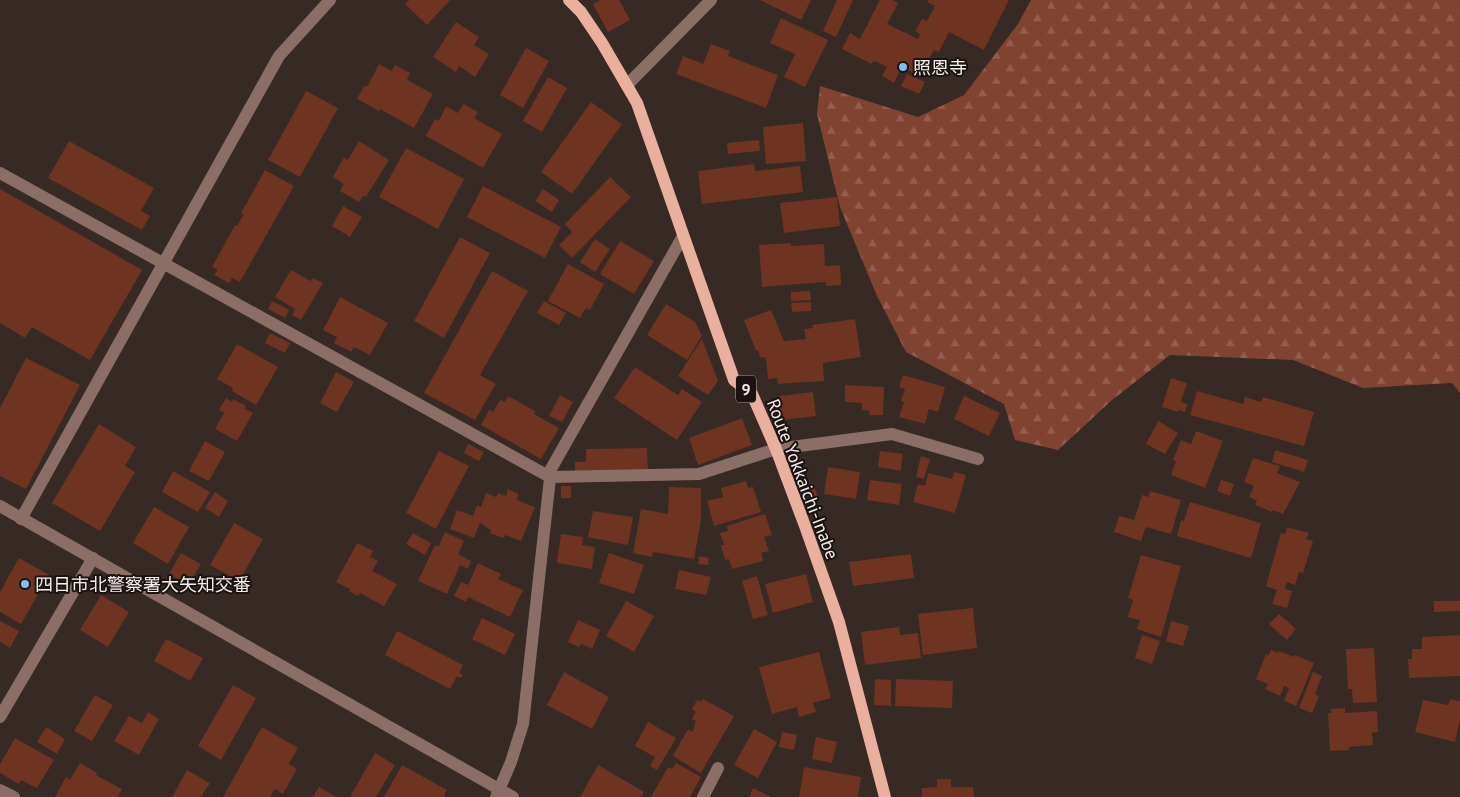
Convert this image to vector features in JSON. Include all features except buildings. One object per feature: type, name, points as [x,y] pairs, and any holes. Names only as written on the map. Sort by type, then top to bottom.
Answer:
[{"type":"main road","name":"Route Yokkaichi-Inabe","points":[[569,0],[581,12],[602,43],[637,103],[734,380],[752,394],[776,449],[839,622],[885,797]]},
{"type":"street","points":[[21,519],[279,56],[330,0]]},
{"type":"street","points":[[627,85],[711,0]]},
{"type":"street","points":[[0,173],[550,477],[699,474],[776,449],[892,434],[978,459]]},
{"type":"street","points":[[498,793],[511,762],[523,724],[551,469],[683,236]]},
{"type":"street","points":[[0,506],[498,793],[513,797]]},
{"type":"street","points":[[0,717],[93,558]]},
{"type":"street","points":[[703,797],[718,768]]},
{"type":"street","points":[[0,790],[14,797]]},
{"type":"green space","points":[[1031,0],[1460,0],[1460,393],[1452,383],[1363,388],[1293,360],[1170,355],[1112,400],[1058,450],[1015,440],[1004,404],[906,352],[877,296],[840,207],[817,114],[820,86],[918,117],[964,95],[1018,24]]},
{"type":"place","name":"照恩寺","points":[[903,67]]},
{"type":"place","name":"四日市北警察署大矢知交番","points":[[25,584]]}]
